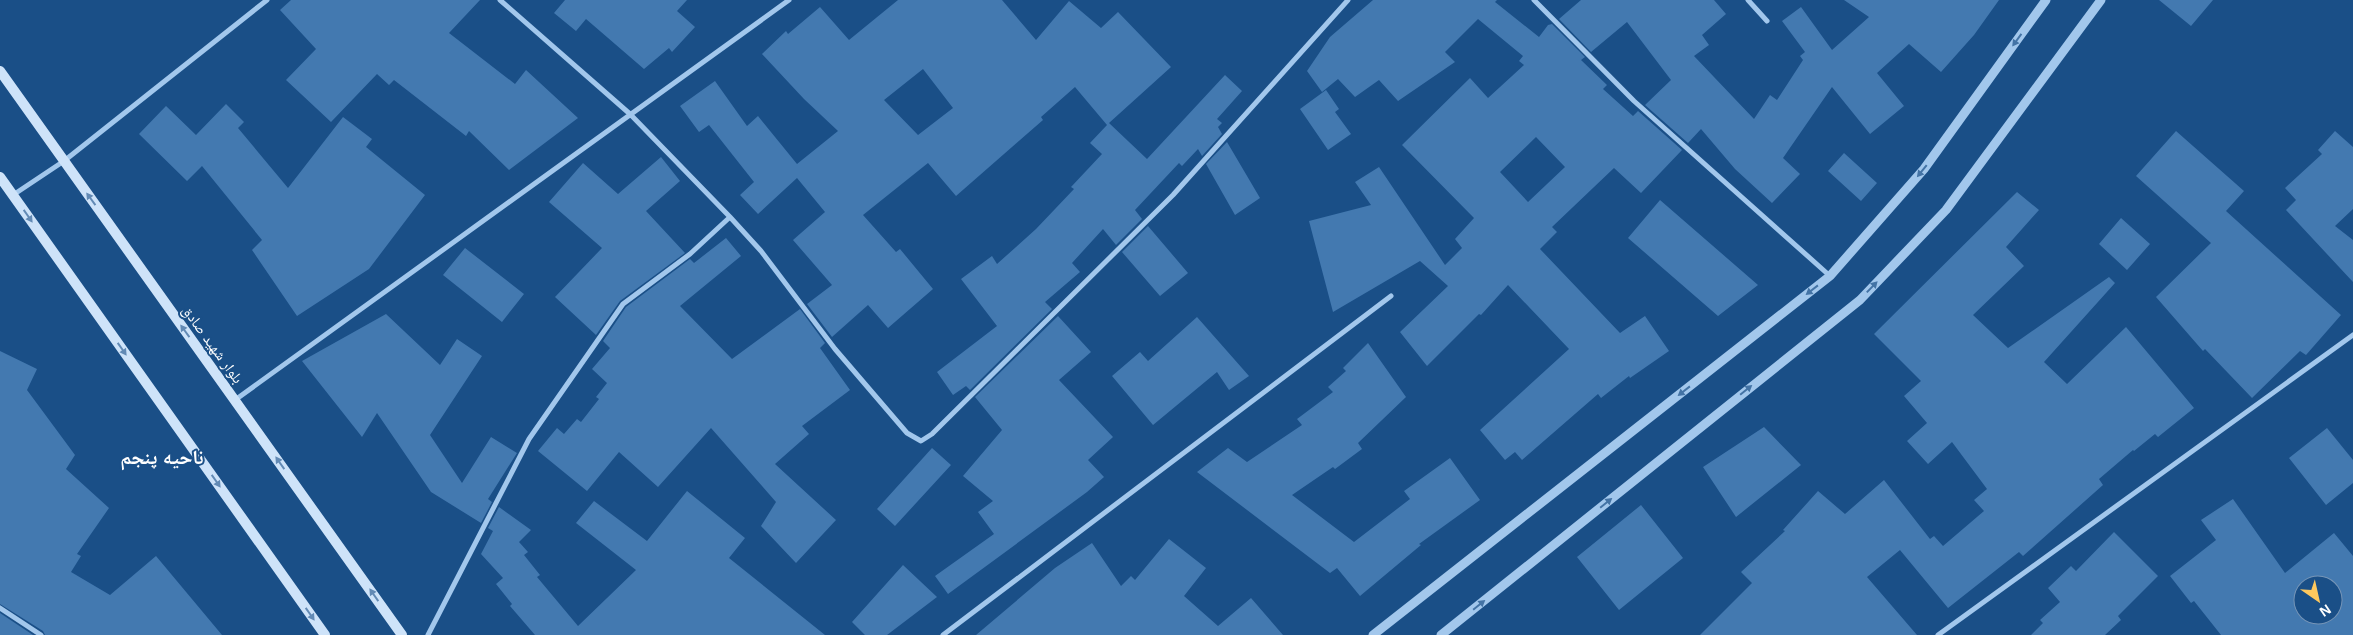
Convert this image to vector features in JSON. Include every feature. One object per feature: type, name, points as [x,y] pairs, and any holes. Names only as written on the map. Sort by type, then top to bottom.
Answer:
[{"type":"main road","name":"بلوار شهید صادق","points":[[0,71],[402,635]]},
{"type":"main road","points":[[0,177],[326,635]]},
{"type":"street","points":[[13,196],[64,161],[267,0]]},
{"type":"street","points":[[500,0],[630,114],[730,217],[761,251],[835,348],[871,391],[907,433],[921,441],[932,434],[1173,195],[1348,0]]},
{"type":"street","points":[[235,400],[789,0]]},
{"type":"street","points":[[1534,0],[1634,101],[1830,276]]},
{"type":"street","points":[[1748,0],[1767,21]]},
{"type":"street","points":[[1373,635],[1830,276],[1924,169],[2046,0]]},
{"type":"street","points":[[1441,635],[1860,300],[1946,210],[2101,0]]},
{"type":"street","points":[[428,635],[528,439],[623,304],[690,254],[730,217]]},
{"type":"street","points":[[943,635],[1390,296]]},
{"type":"street","points":[[1938,635],[2353,335]]},
{"type":"street","points":[[0,608],[41,635]]},
{"type":"building","points":[[291,0],[480,0],[449,33],[515,84],[526,70],[578,118],[509,170],[469,131],[466,136],[394,80],[389,85],[377,74],[331,122],[286,80],[316,49],[280,10]]},
{"type":"building","points":[[565,0],[687,0],[677,11],[695,27],[672,52],[669,48],[644,69],[586,19],[576,31],[554,13]]},
{"type":"building","points":[[898,0],[1002,0],[1036,40],[1069,1],[1101,28],[1118,12],[1171,67],[1109,123],[1147,159],[1225,75],[1242,91],[1217,119],[1222,123],[1218,127],[1222,134],[1202,156],[1198,149],[1182,166],[1179,163],[1135,210],[1142,219],[1116,245],[1103,229],[1072,263],[1080,272],[1045,302],[1052,309],[970,390],[966,386],[953,395],[937,372],[997,326],[961,279],[992,256],[997,264],[1036,229],[1074,189],[1071,187],[1102,154],[1090,143],[1107,125],[1075,87],[1041,117],[1043,120],[956,196],[928,163],[863,215],[896,252],[900,249],[933,289],[888,328],[868,305],[832,337],[807,304],[832,285],[793,240],[825,212],[797,178],[758,214],[740,195],[754,182],[709,125],[699,132],[680,106],[715,81],[747,126],[758,116],[797,164],[838,131],[804,99],[762,54],[786,31],[788,34],[820,7],[849,40]],"holes":[[[923,69],[953,108],[918,135],[884,100]]]},
{"type":"building","points":[[1373,0],[1497,0],[1495,2],[1539,37],[1548,25],[1552,24],[1585,57],[1581,60],[1607,85],[1603,89],[1633,116],[1638,111],[1682,150],[1641,193],[1614,168],[1552,227],[1557,232],[1540,249],[1620,333],[1645,316],[1669,351],[1630,378],[1629,376],[1601,398],[1598,394],[1522,460],[1515,452],[1505,460],[1480,430],[1569,349],[1508,285],[1481,315],[1479,314],[1427,366],[1400,332],[1448,286],[1420,261],[1333,312],[1309,221],[1371,205],[1355,182],[1379,167],[1445,265],[1462,248],[1455,239],[1474,218],[1402,145],[1470,78],[1488,98],[1524,65],[1519,61],[1523,56],[1478,19],[1445,52],[1455,62],[1398,101],[1379,80],[1355,97],[1338,79],[1322,92],[1307,71],[1330,37]],"holes":[[[1536,137],[1565,167],[1528,202],[1500,172]]]},
{"type":"building","points":[[1581,0],[1714,0],[1726,14],[1702,35],[1709,45],[1694,56],[1754,119],[1770,95],[1777,100],[1803,60],[1800,56],[1805,52],[1782,21],[1801,7],[1832,50],[1869,17],[1844,0],[1999,0],[1974,35],[1941,72],[1909,44],[1877,73],[1904,106],[1870,134],[1832,87],[1783,158],[1800,174],[1772,203],[1735,169],[1701,129],[1688,143],[1645,105],[1671,80],[1627,22],[1591,52],[1559,19]]},
{"type":"building","points":[[2159,0],[2213,0],[2191,26]]},
{"type":"building","points":[[1326,90],[1339,109],[1335,112],[1351,134],[1328,150],[1300,109]]},
{"type":"building","points":[[226,104],[244,122],[238,128],[288,188],[343,117],[372,139],[366,147],[425,195],[369,269],[297,316],[252,250],[262,240],[202,166],[187,181],[139,134],[166,106],[196,135]]},
{"type":"building","points":[[2176,131],[2244,191],[2226,211],[2341,315],[2306,355],[2300,351],[2252,398],[2205,349],[2203,351],[2156,297],[2211,243],[2136,176]]},
{"type":"building","points":[[2335,131],[2353,147],[2353,209],[2335,226],[2353,240],[2353,282],[2286,210],[2296,200],[2285,188],[2322,154],[2318,150]]},
{"type":"building","points":[[1227,142],[1260,198],[1235,215],[1206,164]]},
{"type":"building","points":[[1844,153],[1877,183],[1861,201],[1828,171]]},
{"type":"building","points":[[661,157],[680,181],[646,211],[685,253],[620,301],[596,335],[555,297],[602,248],[549,202],[583,163],[618,194]]},
{"type":"building","points":[[2017,192],[2039,210],[2006,247],[2024,266],[1973,315],[2008,348],[2109,277],[2115,283],[2044,362],[2067,384],[2126,327],[2194,408],[2158,437],[2155,434],[2133,450],[2099,479],[2103,485],[2023,556],[2019,552],[1948,608],[1900,550],[1867,577],[1917,635],[1700,635],[1752,583],[1741,572],[1785,531],[1783,530],[1818,491],[1845,514],[1884,480],[1930,539],[1934,536],[1943,546],[1984,511],[1974,500],[1987,489],[1952,442],[1928,464],[1907,441],[1927,423],[1904,396],[1921,381],[1874,334]]},
{"type":"building","points":[[1660,200],[1758,285],[1718,316],[1628,238]]},
{"type":"building","points":[[2121,218],[2150,244],[2127,270],[2099,244]]},
{"type":"building","points":[[1148,226],[1188,273],[1160,296],[1122,252]]},
{"type":"building","points":[[726,238],[741,256],[680,306],[732,359],[800,309],[825,343],[820,348],[850,390],[802,426],[809,434],[775,464],[836,520],[796,563],[761,526],[776,502],[711,428],[658,487],[619,452],[587,491],[538,451],[557,428],[564,434],[577,419],[581,422],[599,399],[596,397],[607,383],[592,369],[610,348],[603,341],[626,307],[690,259],[694,263]]},
{"type":"building","points":[[465,248],[524,294],[502,322],[443,275]]},
{"type":"building","points":[[386,314],[440,365],[457,339],[482,356],[430,435],[462,483],[491,437],[517,453],[488,499],[492,502],[481,523],[431,492],[377,413],[362,437],[302,361]]},
{"type":"building","points":[[1058,316],[1091,352],[1059,380],[1113,437],[1088,460],[1104,477],[1087,492],[948,594],[935,576],[994,534],[978,512],[993,501],[963,476],[1002,430],[975,397]]},
{"type":"building","points":[[1197,317],[1249,376],[1229,390],[1217,372],[1153,425],[1112,376],[1140,352],[1148,361]]},
{"type":"building","points":[[1368,343],[1406,397],[1358,443],[1362,449],[1335,469],[1333,467],[1292,495],[1354,542],[1410,499],[1404,491],[1450,458],[1480,500],[1419,544],[1421,545],[1360,596],[1337,568],[1330,573],[1197,472],[1228,448],[1247,462],[1302,425],[1297,419],[1333,392],[1328,387],[1346,371],[1343,368]]},
{"type":"building","points":[[0,351],[37,369],[27,390],[75,455],[66,469],[109,508],[77,554],[81,556],[71,572],[110,595],[156,556],[222,635],[45,635],[43,631],[0,604]]},
{"type":"building","points":[[1764,427],[1801,465],[1736,517],[1703,467]]},
{"type":"building","points":[[2327,428],[2353,460],[2353,483],[2326,505],[2289,458]]},
{"type":"building","points":[[932,448],[951,465],[895,526],[877,509]]},
{"type":"building","points":[[687,491],[745,538],[729,558],[825,635],[535,635],[510,606],[512,604],[496,584],[503,578],[481,554],[493,531],[488,528],[499,507],[531,530],[519,542],[528,552],[524,555],[540,575],[537,577],[578,626],[636,570],[576,523],[594,501],[647,541]]},
{"type":"building","points":[[2233,499],[2285,573],[2334,533],[2353,556],[2353,635],[2221,635],[2194,601],[2191,603],[2170,576],[2216,540],[2201,520]]},
{"type":"building","points":[[1641,505],[1683,558],[1619,610],[1577,557]]},
{"type":"building","points":[[2114,532],[2158,576],[2118,616],[2121,620],[2105,635],[2031,635],[2043,623],[2040,620],[2060,602],[2048,588],[2071,566],[2076,571]]},
{"type":"building","points":[[1169,539],[1206,568],[1184,596],[1218,626],[1251,598],[1283,635],[976,635],[1055,568],[1092,543],[1121,586],[1131,576],[1135,580]]},
{"type":"building","points":[[903,565],[937,597],[887,635],[865,635],[852,622]]},
{"type":"building","points":[[0,613],[33,635],[0,635]]},
{"type":"district","name":"ناحیه پنجم","points":[[162,457]]}]
